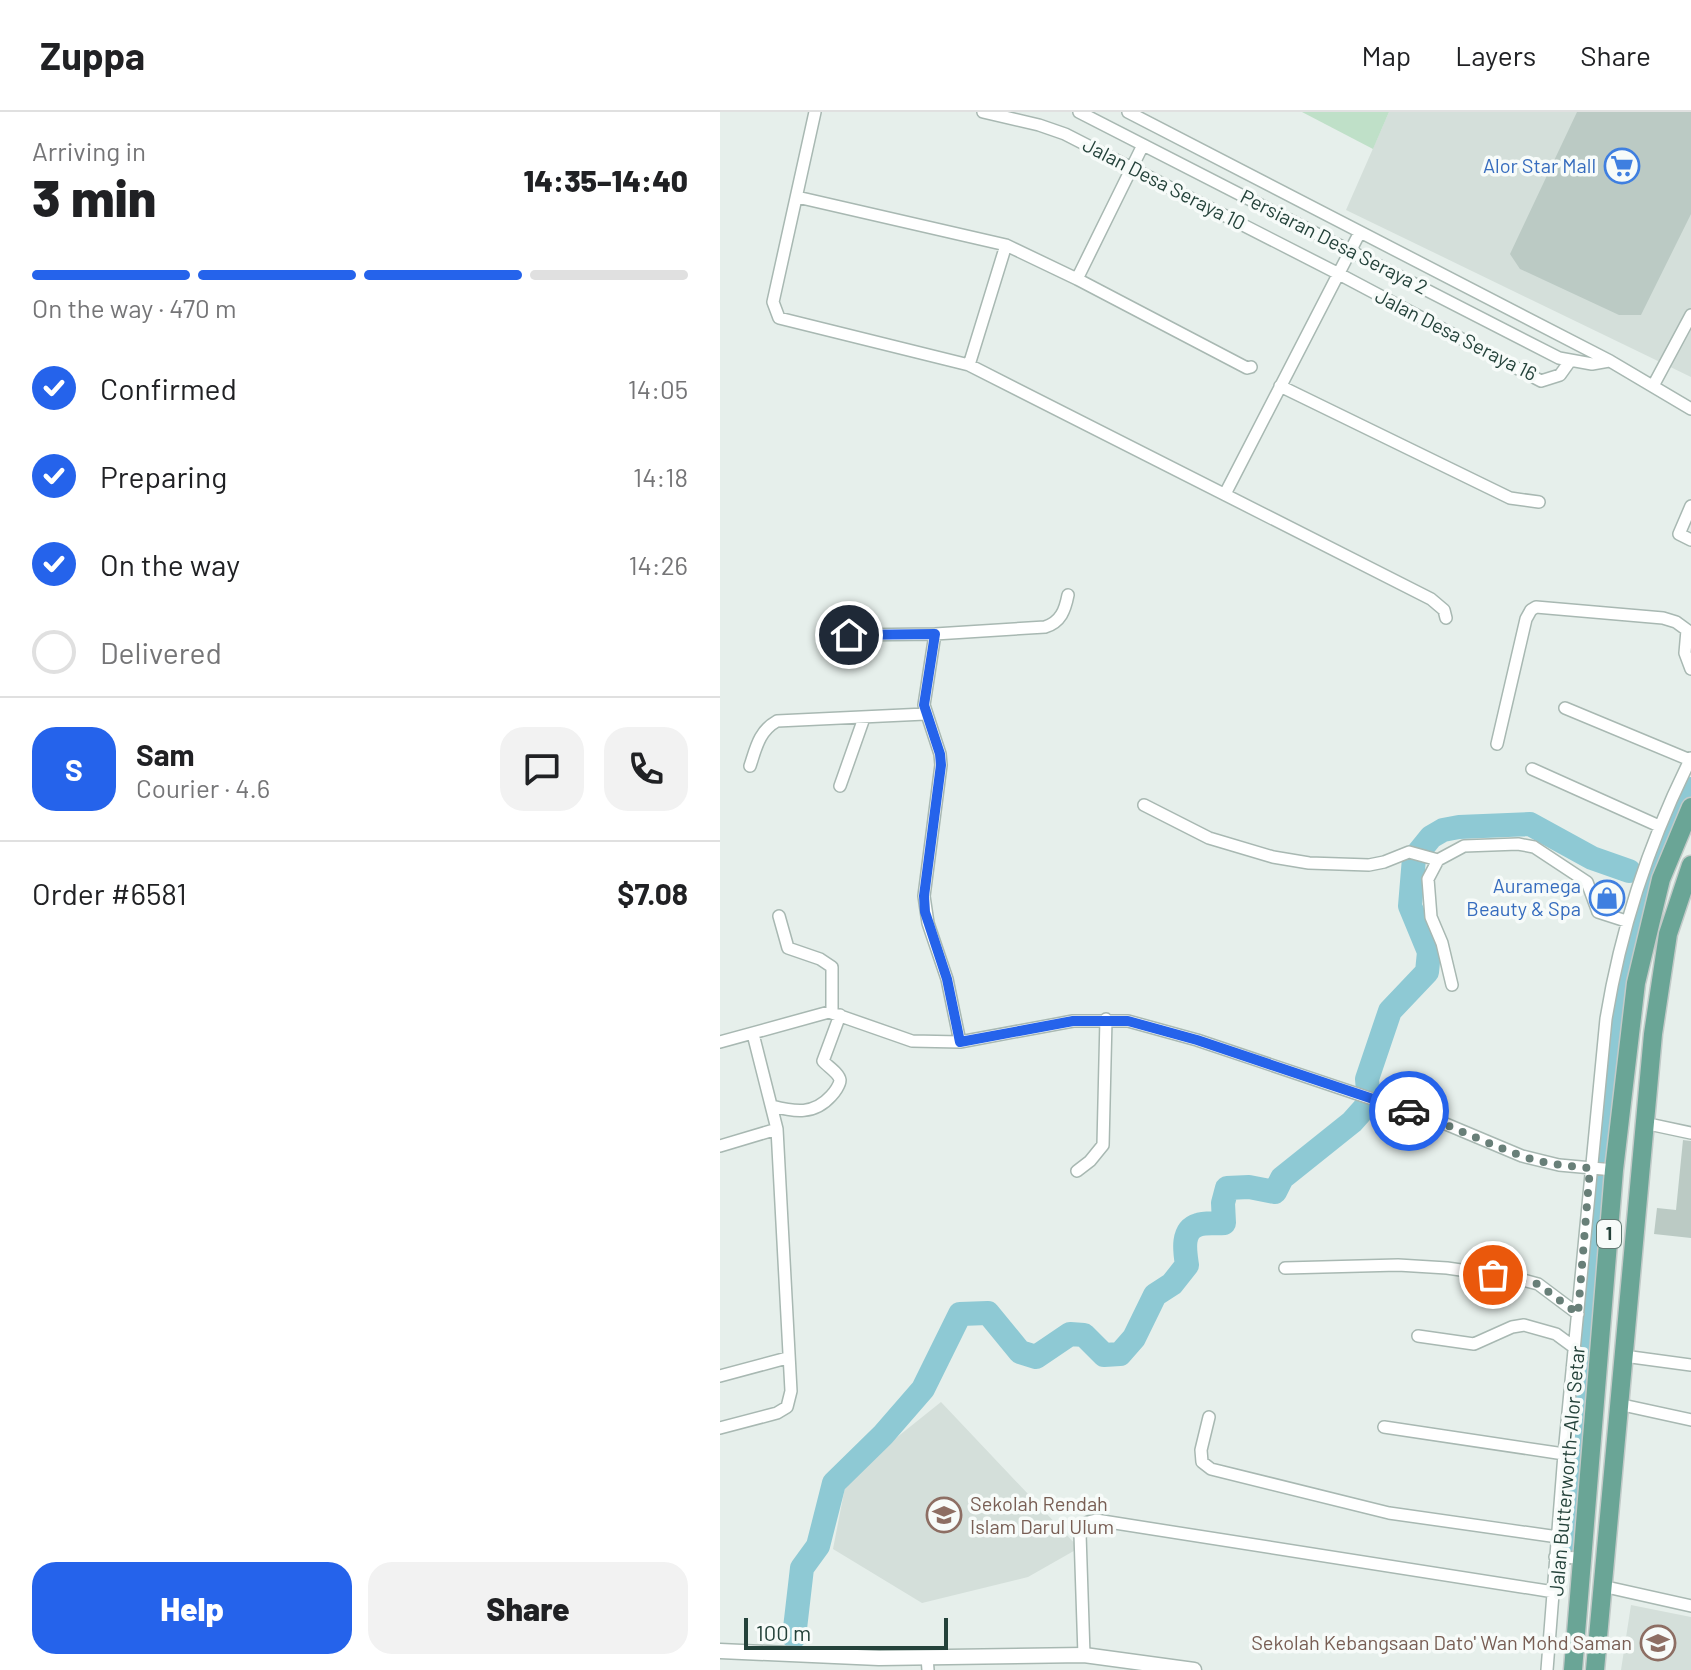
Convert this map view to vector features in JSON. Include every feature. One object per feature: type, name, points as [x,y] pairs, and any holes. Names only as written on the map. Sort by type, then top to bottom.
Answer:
[{"type":"main road","name":"Jalan Butterworth-Alor Setar","points":[[1573,1670],[1614,1170],[1641,954],[1661,879],[1691,807]]},
{"type":"main road","name":"1","points":[[1595,1670],[1644,1123],[1662,959],[1674,911],[1691,865]]},
{"type":"street","points":[[815,112],[773,302],[779,318],[969,365],[1431,599],[1444,610],[1446,618]]},
{"type":"street","name":"Jalan Desa Seraya 10","points":[[983,112],[1065,134],[1339,274]]},
{"type":"street","name":"Persiaran Desa Seraya 2","points":[[1128,112],[1610,361],[1691,409]]},
{"type":"street","name":"Persiaran Desa Seraya 2","points":[[1084,113],[1559,358],[1592,364],[1610,361]]},
{"type":"street","points":[[1077,279],[1143,145]]},
{"type":"street","points":[[797,197],[1006,245],[1247,368],[1251,367]]},
{"type":"street","points":[[1225,494],[1359,234]]},
{"type":"street","points":[[969,365],[1006,245]]},
{"type":"street","name":"Jalan Desa Seraya 16","points":[[1339,274],[1541,381],[1560,375],[1570,361]]},
{"type":"street","points":[[1653,386],[1691,315]]},
{"type":"street","points":[[1280,386],[1510,498],[1539,502]]},
{"type":"street","points":[[1691,506],[1679,534],[1691,540]]},
{"type":"street","points":[[849,635],[935,634],[1054,624],[1064,611],[1068,595]]},
{"type":"street","points":[[1497,744],[1526,619],[1536,607],[1663,618],[1676,622],[1687,630],[1685,653],[1691,669]]},
{"type":"street","points":[[935,634],[925,693],[925,714],[937,743],[941,765],[925,882],[925,912],[947,979],[960,1042]]},
{"type":"street","points":[[1547,1670],[1564,1454],[1606,1019],[1626,921],[1659,826],[1690,759],[1565,708]]},
{"type":"street","points":[[750,766],[761,734],[777,721],[925,714]]},
{"type":"street","points":[[840,786],[864,718]]},
{"type":"street","points":[[1532,769],[1659,826]]},
{"type":"street","points":[[1144,805],[1209,838],[1273,857],[1309,863],[1369,865],[1409,852],[1436,859],[1464,846],[1518,844],[1534,847],[1587,882],[1598,912],[1626,921]]},
{"type":"street","points":[[1436,859],[1428,879],[1428,899],[1452,985]]},
{"type":"street","points":[[772,1106],[809,1111],[825,1102],[840,1080],[823,1061],[836,1014],[832,967],[820,959],[788,948],[779,916]]},
{"type":"street","points":[[720,1042],[836,1014],[912,1041],[960,1042],[1073,1021],[1128,1021],[1197,1040],[1348,1090],[1441,1122],[1522,1156],[1559,1165],[1614,1170]]},
{"type":"street","points":[[1077,1171],[1103,1145],[1106,1019]]},
{"type":"street","points":[[720,1428],[777,1413],[787,1407],[791,1391],[777,1129],[753,1034]]},
{"type":"street","points":[[1644,1123],[1691,1133]]},
{"type":"street","points":[[720,1146],[777,1129]]},
{"type":"street","points":[[1285,1268],[1398,1265],[1516,1278],[1538,1284],[1578,1314]]},
{"type":"street","points":[[1418,1336],[1474,1344],[1524,1325],[1556,1334],[1575,1348]]},
{"type":"street","points":[[1624,1356],[1691,1365]]},
{"type":"street","points":[[720,1376],[787,1358]]},
{"type":"street","points":[[1618,1404],[1691,1420]]},
{"type":"street","points":[[1209,1417],[1201,1450],[1202,1462],[1211,1469],[1389,1513],[1558,1537]]},
{"type":"street","points":[[1384,1427],[1564,1454]]},
{"type":"street","points":[[1084,1655],[1080,1534],[1088,1522],[1096,1520],[1554,1592]]},
{"type":"street","points":[[1555,1557],[1581,1558]]},
{"type":"street","points":[[1602,1586],[1691,1606]]},
{"type":"street","points":[[720,1651],[816,1663],[879,1664],[1084,1655],[1194,1670]]},
{"type":"shaded area","points":[[1389,112],[1691,112],[1691,377],[1346,210]]},
{"type":"shaded area","name":"Sekolah Rendah Islam Darul Ulum","points":[[941,1402],[1079,1548],[1028,1577],[922,1603],[833,1549],[846,1482]]},
{"type":"shaded area","name":"Sekolah Kebangsaan Dato' Wan Mohd Saman","points":[[1631,1605],[1691,1617],[1691,1670],[1621,1670]]},
{"type":"green space","points":[[1302,112],[1389,112],[1373,149]]},
{"type":"building","name":"Alor Star Mall","points":[[1577,112],[1691,112],[1691,214],[1641,315],[1619,315],[1520,269],[1510,254]]},
{"type":"building","points":[[1683,1140],[1691,1141],[1691,1238],[1654,1234],[1657,1208],[1676,1210]]},
{"type":"waterway","points":[[1569,1549],[1620,988],[1649,884],[1691,784]]},
{"type":"waterway","points":[[794,1637],[802,1568],[818,1546],[834,1483],[883,1435],[923,1389],[960,1314],[988,1313],[1020,1352],[1036,1357],[1070,1334],[1084,1335],[1104,1355],[1120,1354],[1134,1338],[1155,1295],[1172,1284],[1187,1265],[1185,1242],[1189,1232],[1201,1224],[1224,1223],[1223,1203],[1227,1188],[1249,1187],[1275,1192],[1282,1178],[1352,1122],[1369,1103],[1367,1079],[1390,1011],[1427,972],[1429,952],[1410,906],[1414,858],[1431,837],[1443,830],[1459,827],[1530,824],[1592,858],[1629,871]]},
{"type":"way so far","points":[[1409,1111],[1522,1156],[1559,1165],[1590,1168],[1578,1314],[1538,1284],[1493,1275]]},
{"type":"place","name":"Alor Star Mall","points":[[1622,166]]},
{"type":"place","name":"Auramega Beauty & Spa","points":[[1607,898]]},
{"type":"place","name":"Sekolah Rendah Islam Darul Ulum","points":[[944,1515]]},
{"type":"place","name":"Sekolah Kebangsaan Dato' Wan Mohd Saman","points":[[1658,1643]]},
{"type":"route","points":[[849,635],[935,634],[924,705],[941,765],[924,896],[925,912],[947,979],[960,1042],[1073,1021],[1128,1021],[1197,1040],[1409,1111]]}]
